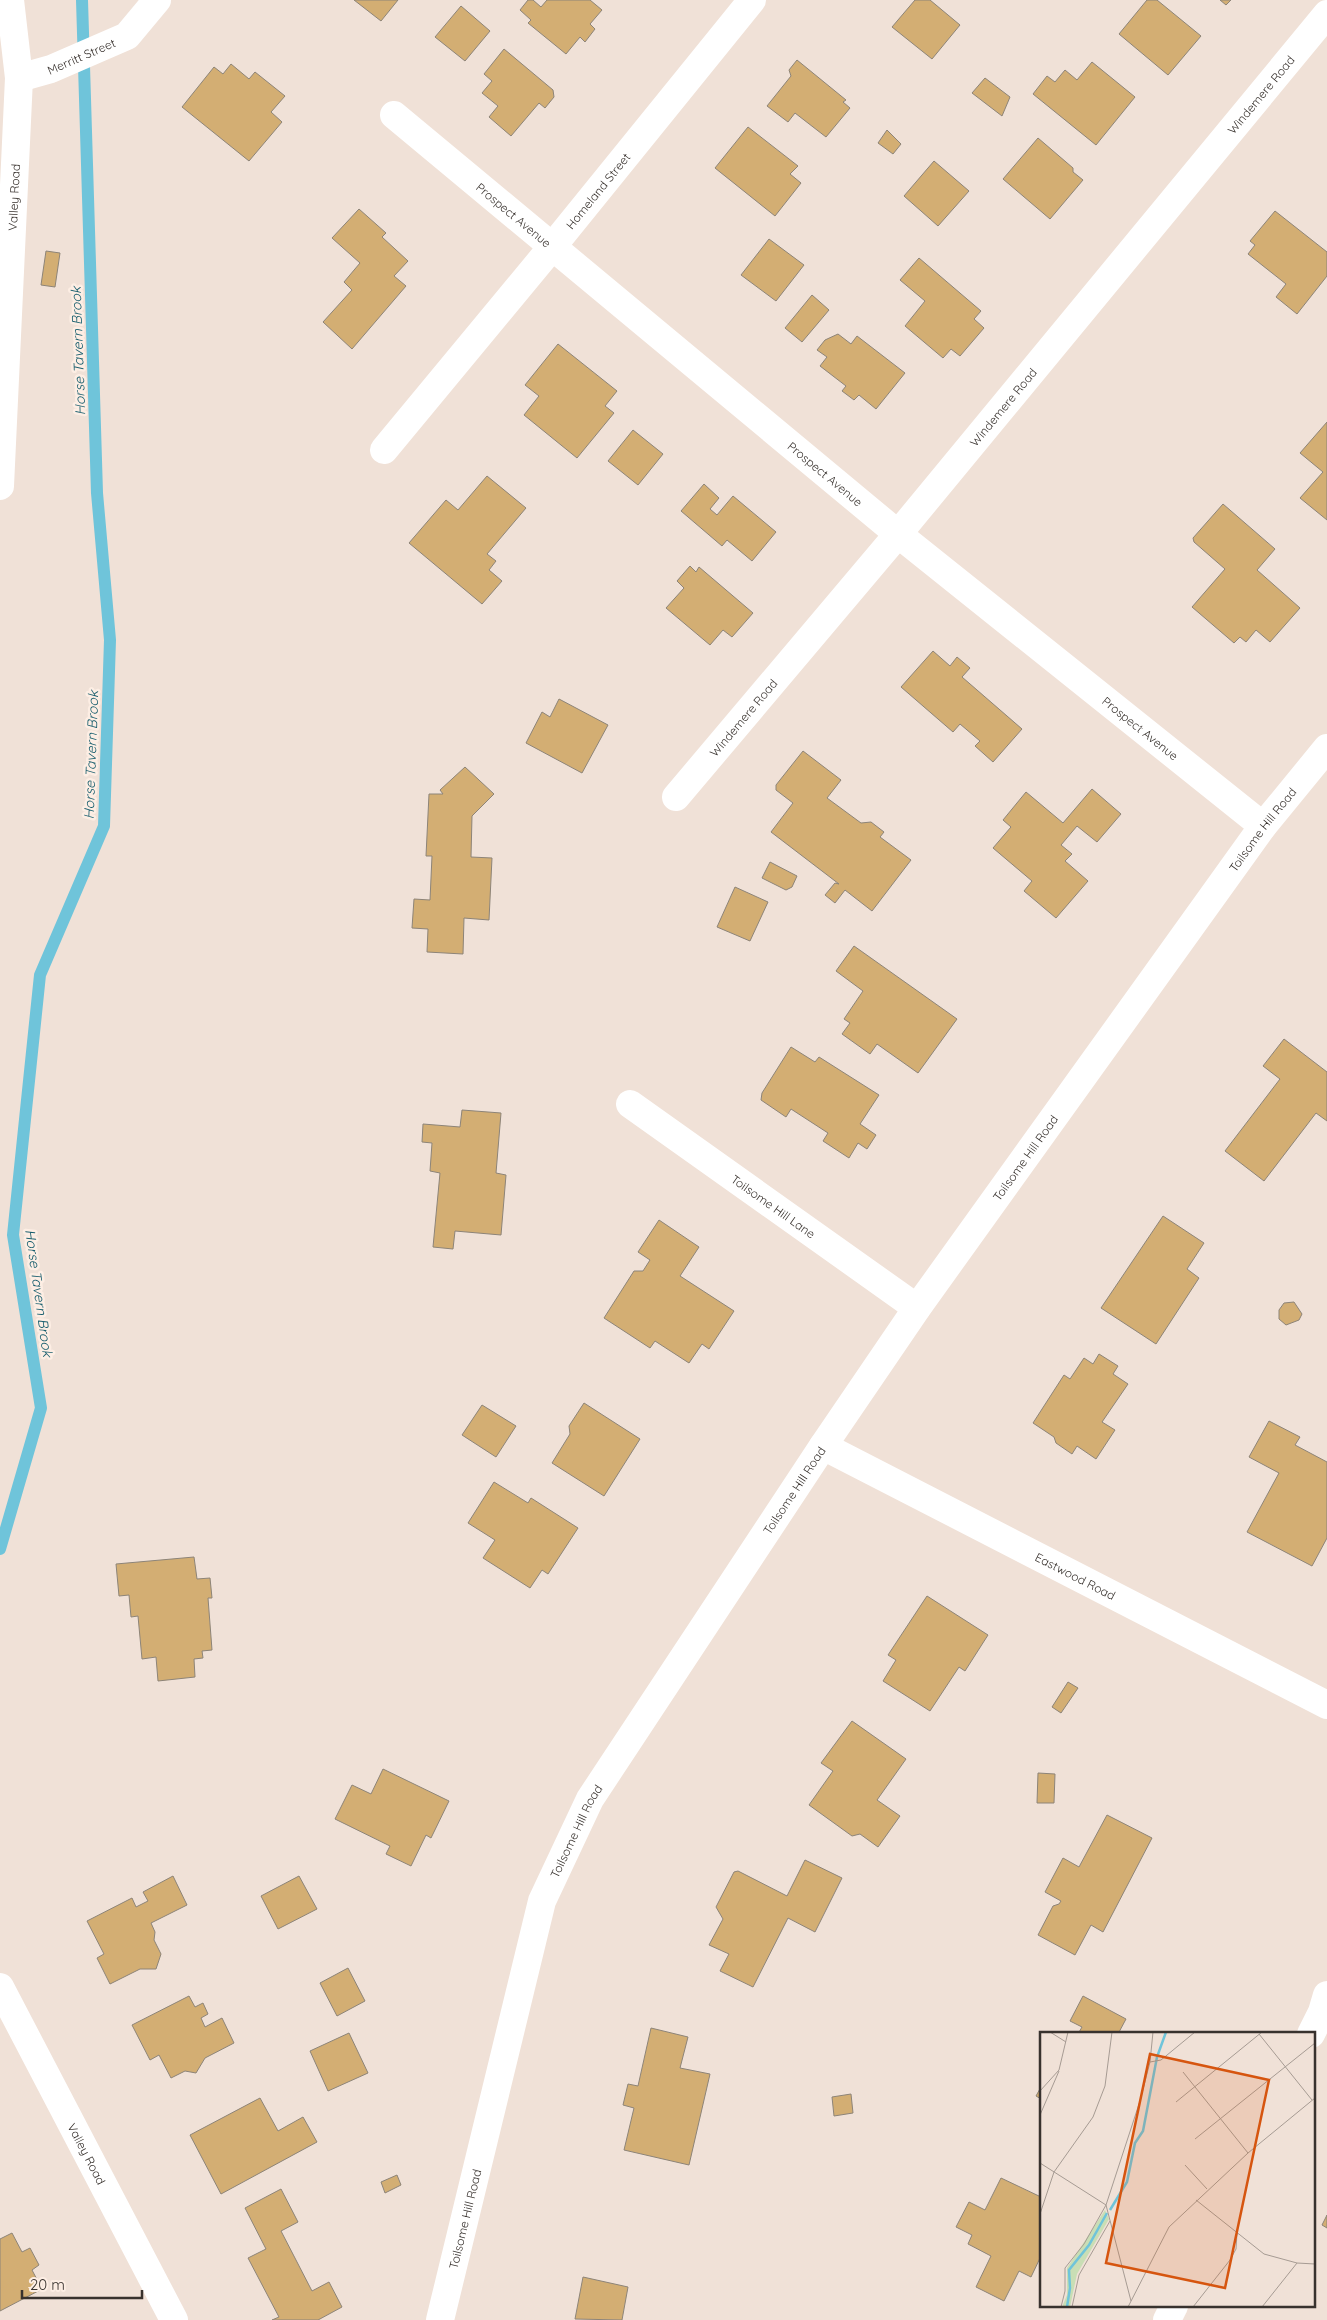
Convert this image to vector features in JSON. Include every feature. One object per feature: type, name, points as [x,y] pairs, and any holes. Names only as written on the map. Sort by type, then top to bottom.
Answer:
[{"type":"street","name":"Valley Road","points":[[0,486],[19,78],[10,0]]},
{"type":"street","name":"Merritt Street","points":[[19,78],[51,69],[127,36],[157,0]]},
{"type":"street","name":"Homeland Street","points":[[384,450],[552,247],[752,0]]},
{"type":"street","name":"Windemere Road","points":[[676,797],[898,534],[1327,14]]},
{"type":"street","name":"Prospect Avenue","points":[[394,116],[898,534],[1263,826]]},
{"type":"street","name":"Toilsome Hill Road","points":[[440,2320],[542,1901],[590,1799],[823,1446],[917,1308],[1263,826],[1327,748]]},
{"type":"street","name":"Toilsome Hill Lane","points":[[630,1104],[917,1308]]},
{"type":"street","name":"Eastwood Road","points":[[823,1446],[1327,1705]]},
{"type":"street","name":"Valley Road","points":[[0,1987],[174,2320]]},
{"type":"street","points":[[1312,2032],[1322,2012],[1327,1995]]},
{"type":"street","points":[[1167,2320],[1173,2308]]},
{"type":"building","points":[[354,0],[398,0],[381,21]]},
{"type":"building","points":[[528,0],[533,0],[541,7],[547,0],[590,0],[602,10],[590,24],[595,29],[585,42],[580,37],[566,54],[528,23],[531,20],[520,10]]},
{"type":"building","points":[[915,0],[930,0],[960,25],[932,59],[892,27]]},
{"type":"building","points":[[1147,0],[1157,0],[1201,36],[1168,75],[1119,34]]},
{"type":"building","points":[[1220,0],[1231,0],[1226,5]]},
{"type":"building","points":[[461,6],[490,31],[465,61],[435,37]]},
{"type":"building","points":[[504,49],[553,90],[554,97],[545,108],[539,103],[511,136],[489,117],[498,106],[482,93],[492,81],[484,74]]},
{"type":"building","points":[[797,60],[846,100],[843,102],[850,108],[826,137],[795,113],[788,122],[767,106],[791,76],[789,70]]},
{"type":"building","points":[[1092,62],[1135,97],[1096,145],[1033,94],[1047,76],[1055,82],[1065,70],[1077,80]]},
{"type":"building","points":[[231,64],[249,79],[255,72],[285,96],[271,112],[282,122],[249,161],[182,107],[214,67],[223,74]]},
{"type":"building","points":[[985,78],[1010,97],[1002,116],[972,93]]},
{"type":"building","points":[[748,127],[798,166],[790,174],[801,183],[775,216],[715,168]]},
{"type":"building","points":[[887,130],[901,144],[893,154],[878,143]]},
{"type":"building","points":[[1038,138],[1073,168],[1073,172],[1083,180],[1050,219],[1003,179]]},
{"type":"building","points":[[934,161],[969,191],[938,226],[904,196]]},
{"type":"building","points":[[359,209],[386,233],[382,237],[408,261],[394,276],[406,286],[352,349],[323,322],[352,290],[344,282],[360,263],[332,238]]},
{"type":"building","points":[[1275,211],[1327,252],[1327,276],[1297,314],[1276,297],[1286,284],[1248,254],[1255,245],[1250,241]]},
{"type":"building","points":[[769,239],[804,265],[776,301],[741,275]]},
{"type":"building","points":[[46,251],[60,253],[55,287],[41,285]]},
{"type":"building","points":[[919,258],[981,311],[974,319],[984,328],[960,356],[951,349],[943,358],[905,326],[925,301],[900,280]]},
{"type":"building","points":[[812,295],[829,310],[802,342],[785,328]]},
{"type":"building","points":[[838,334],[851,344],[857,336],[905,373],[876,409],[859,395],[854,400],[842,391],[846,386],[820,366],[827,357],[817,350],[825,340]]},
{"type":"building","points":[[558,344],[617,391],[605,406],[614,413],[577,458],[524,415],[539,396],[525,385]]},
{"type":"building","points":[[1327,422],[1327,520],[1300,498],[1323,472],[1300,453]]},
{"type":"building","points":[[633,430],[663,454],[638,485],[608,461]]},
{"type":"building","points":[[487,476],[526,508],[487,554],[496,561],[489,570],[502,581],[482,604],[409,543],[446,500],[458,510]]},
{"type":"building","points":[[704,484],[719,498],[710,509],[717,515],[733,496],[776,532],[752,561],[727,540],[722,546],[681,511]]},
{"type":"building","points":[[1223,504],[1275,549],[1257,570],[1300,608],[1270,642],[1256,630],[1246,642],[1240,637],[1234,643],[1192,607],[1225,569],[1194,542],[1193,538]]},
{"type":"building","points":[[690,566],[696,572],[699,567],[753,613],[732,637],[723,630],[710,645],[666,608],[684,588],[677,581]]},
{"type":"building","points":[[933,651],[950,666],[957,657],[970,668],[962,677],[1022,729],[993,762],[975,746],[980,741],[960,724],[953,732],[901,687]]},
{"type":"building","points":[[559,699],[608,725],[582,773],[526,743],[542,712],[550,717]]},
{"type":"building","points":[[803,751],[841,780],[827,798],[861,823],[871,822],[884,832],[880,837],[911,860],[872,911],[845,890],[835,903],[825,895],[835,883],[839,884],[771,832],[793,803],[776,790],[776,785]]},
{"type":"building","points":[[465,767],[494,794],[472,816],[471,857],[492,858],[489,920],[464,918],[463,954],[427,952],[428,929],[412,928],[414,899],[430,900],[432,856],[426,856],[429,794],[443,794],[440,790]]},
{"type":"building","points":[[1092,789],[1121,814],[1097,842],[1077,826],[1061,845],[1072,854],[1065,861],[1088,881],[1056,918],[1024,891],[1032,881],[993,848],[1011,827],[1003,820],[1026,792],[1063,823]]},
{"type":"building","points":[[770,862],[797,876],[792,887],[786,890],[762,878]]},
{"type":"building","points":[[735,887],[768,902],[750,941],[717,927]]},
{"type":"building","points":[[854,946],[957,1019],[918,1073],[877,1044],[870,1054],[842,1034],[850,1023],[844,1019],[863,991],[836,971]]},
{"type":"building","points":[[1284,1039],[1327,1072],[1327,1121],[1316,1113],[1264,1181],[1225,1151],[1280,1079],[1263,1066]]},
{"type":"building","points":[[791,1047],[815,1062],[819,1057],[879,1095],[860,1124],[876,1135],[867,1149],[858,1143],[849,1158],[823,1141],[828,1133],[791,1109],[786,1117],[761,1100],[762,1093]]},
{"type":"building","points":[[462,1110],[501,1113],[496,1173],[506,1175],[501,1235],[455,1231],[453,1249],[433,1247],[440,1173],[430,1171],[432,1143],[422,1142],[423,1124],[460,1127]]},
{"type":"building","points":[[1163,1216],[1204,1243],[1187,1269],[1199,1278],[1156,1344],[1101,1308]]},
{"type":"building","points":[[659,1220],[699,1247],[680,1276],[734,1311],[709,1349],[702,1344],[689,1363],[655,1341],[650,1348],[604,1318],[634,1271],[643,1271],[650,1260],[638,1252]]},
{"type":"building","points":[[1294,1302],[1302,1314],[1299,1320],[1286,1325],[1279,1319],[1279,1310],[1284,1303]]},
{"type":"building","points":[[1099,1354],[1118,1366],[1113,1374],[1128,1384],[1102,1422],[1115,1430],[1096,1459],[1077,1446],[1072,1454],[1056,1443],[1054,1437],[1033,1423],[1064,1375],[1070,1379],[1084,1358],[1093,1364]]},
{"type":"building","points":[[584,1403],[640,1439],[604,1496],[552,1463],[570,1434],[569,1426]]},
{"type":"building","points":[[482,1405],[516,1426],[496,1457],[462,1435]]},
{"type":"building","points":[[1269,1421],[1300,1437],[1295,1445],[1327,1462],[1327,1538],[1312,1566],[1247,1532],[1279,1473],[1249,1457]]},
{"type":"building","points":[[494,1482],[528,1503],[531,1498],[578,1528],[548,1574],[542,1570],[530,1588],[483,1558],[495,1540],[468,1523]]},
{"type":"building","points":[[194,1557],[197,1579],[210,1578],[212,1598],[208,1598],[212,1650],[202,1651],[203,1658],[194,1659],[195,1677],[158,1681],[156,1657],[142,1659],[138,1616],[131,1617],[129,1595],[119,1596],[116,1564]]},
{"type":"building","points":[[927,1596],[988,1635],[965,1671],[959,1667],[930,1711],[883,1681],[896,1660],[888,1655]]},
{"type":"building","points":[[1068,1682],[1078,1688],[1061,1713],[1052,1707]]},
{"type":"building","points":[[852,1721],[906,1759],[877,1800],[900,1816],[878,1847],[860,1834],[852,1836],[809,1805],[833,1771],[821,1763]]},
{"type":"building","points":[[383,1769],[449,1801],[431,1838],[426,1835],[411,1866],[386,1854],[390,1846],[335,1819],[352,1785],[371,1794]]},
{"type":"building","points":[[1038,1773],[1055,1774],[1054,1803],[1037,1803]]},
{"type":"building","points":[[1107,1815],[1152,1838],[1103,1932],[1091,1925],[1075,1955],[1038,1935],[1053,1906],[1061,1901],[1045,1892],[1063,1858],[1079,1867]]},
{"type":"building","points":[[805,1860],[842,1878],[815,1932],[788,1918],[753,1987],[720,1971],[729,1954],[709,1945],[723,1919],[716,1907],[734,1872],[738,1871],[787,1896]]},
{"type":"building","points":[[173,1876],[187,1905],[151,1923],[155,1932],[154,1940],[161,1954],[156,1969],[140,1969],[110,1984],[97,1958],[104,1954],[87,1921],[132,1898],[136,1907],[148,1901],[143,1892]]},
{"type":"building","points":[[299,1876],[317,1909],[278,1929],[261,1896]]},
{"type":"building","points":[[348,1968],[365,2001],[337,2016],[320,1983]]},
{"type":"building","points":[[189,1996],[195,2007],[203,2003],[208,2014],[201,2018],[205,2027],[222,2018],[234,2043],[205,2058],[196,2073],[185,2071],[171,2078],[159,2055],[150,2060],[132,2025]]},
{"type":"building","points":[[1083,1996],[1126,2019],[1119,2032],[1079,2032],[1082,2027],[1070,2021]]},
{"type":"building","points":[[651,2028],[688,2037],[680,2068],[710,2074],[689,2165],[624,2150],[634,2108],[623,2105],[628,2084],[638,2086]]},
{"type":"building","points":[[349,2033],[368,2073],[328,2091],[310,2051]]},
{"type":"building","points":[[1040,2089],[1040,2098],[1036,2096]]},
{"type":"building","points":[[851,2094],[853,2113],[834,2116],[832,2097]]},
{"type":"building","points":[[260,2098],[278,2131],[303,2117],[317,2142],[221,2194],[190,2135]]},
{"type":"building","points":[[397,2175],[401,2185],[385,2193],[381,2182]]},
{"type":"building","points":[[1001,2178],[1040,2197],[1040,2258],[1031,2277],[1019,2271],[1004,2301],[976,2287],[991,2256],[968,2244],[972,2235],[956,2227],[969,2202],[985,2210]]},
{"type":"building","points":[[281,2189],[298,2222],[281,2231],[312,2291],[329,2282],[342,2307],[318,2320],[272,2320],[279,2317],[248,2258],[266,2249],[245,2208]]},
{"type":"building","points":[[1327,2215],[1327,2228],[1322,2225]]},
{"type":"building","points":[[12,2233],[22,2252],[30,2248],[39,2265],[32,2270],[42,2289],[0,2311],[0,2239]]},
{"type":"building","points":[[583,2277],[628,2287],[622,2320],[575,2319]]},
{"type":"waterway","name":"Horse Tavern Brook","points":[[0,1549],[41,1408],[13,1235],[40,975],[104,826],[110,640],[97,493],[82,0]]}]
